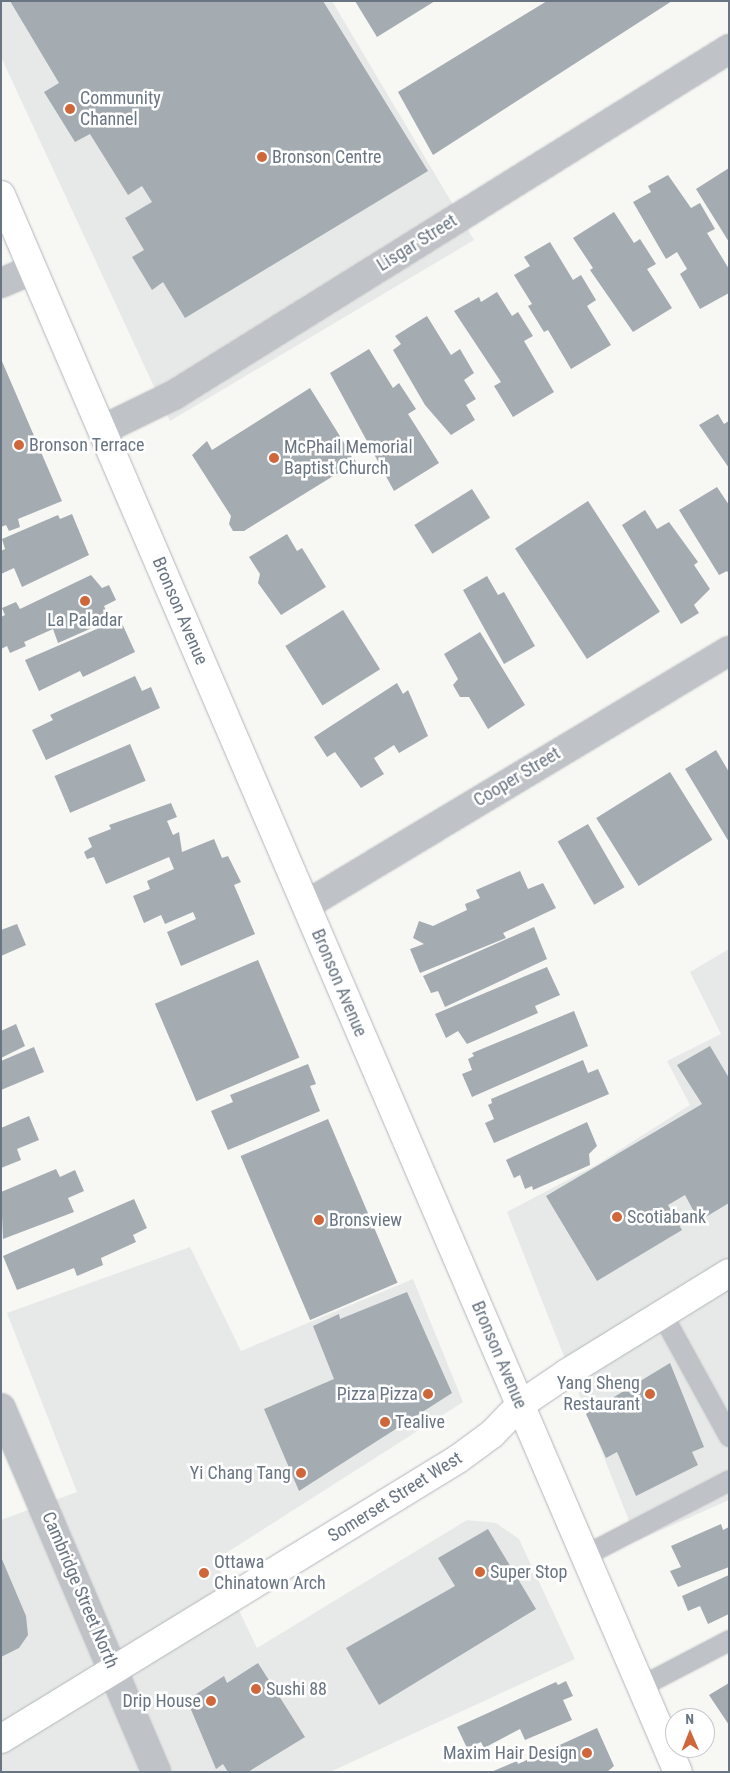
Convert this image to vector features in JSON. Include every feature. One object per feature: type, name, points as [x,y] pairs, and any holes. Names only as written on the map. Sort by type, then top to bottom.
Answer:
[{"type":"main road","name":"Bronson Avenue","points":[[1,195],[678,1772]]},
{"type":"main road","name":"Somerset Street West","points":[[1,1739],[114,1668],[458,1459],[492,1434],[520,1405],[729,1273]]},
{"type":"street","name":"Lisgar Street","points":[[102,430],[174,395],[729,48]]},
{"type":"street","points":[[1,283],[32,270]]},
{"type":"street","name":"Cooper Street","points":[[306,905],[729,651]]},
{"type":"street","name":"Cambridge Street North","points":[[1,1408],[114,1668],[156,1772]]},
{"type":"lane","points":[[663,1316],[729,1436]]},
{"type":"lane","points":[[585,1556],[729,1480]]},
{"type":"lane","points":[[641,1686],[729,1640]]},
{"type":"shaded area","name":"Bronson Centre","points":[[1,1],[332,1],[474,240],[170,421],[1,57]]},
{"type":"shaded area","points":[[729,949],[729,1500],[637,1541],[507,1212],[596,1165],[690,1105],[667,1061],[721,1034],[690,972]]},
{"type":"shaded area","points":[[190,1247],[241,1351],[413,1279],[463,1402],[215,1560],[257,1648],[467,1520],[496,1523],[519,1539],[575,1659],[330,1772],[1,1772],[1,1520],[77,1492],[7,1313]]},
{"type":"building","name":"Bronson Centre","points":[[10,1],[323,1],[428,171],[185,318],[163,282],[152,290],[132,257],[144,250],[125,218],[152,202],[142,186],[128,195],[90,134],[75,142],[44,92],[59,83]]},
{"type":"building","points":[[355,1],[435,1],[377,37]]},
{"type":"building","points":[[547,1],[672,1],[433,155],[398,92]]},
{"type":"building","points":[[729,168],[729,242],[696,189]]},
{"type":"building","points":[[668,175],[691,208],[700,203],[715,229],[707,233],[729,269],[729,293],[700,309],[680,274],[687,269],[677,252],[666,259],[633,202],[651,192],[648,186]]},
{"type":"building","points":[[614,212],[634,243],[640,239],[656,264],[647,269],[672,308],[633,332],[590,270],[593,268],[573,238]]},
{"type":"building","points":[[550,242],[573,280],[581,275],[596,300],[587,306],[611,345],[571,369],[548,330],[544,332],[528,306],[532,304],[514,275],[530,266],[524,257]]},
{"type":"building","points":[[497,292],[512,316],[518,312],[533,336],[524,341],[554,392],[513,417],[494,386],[501,382],[454,311],[479,297],[481,302]]},
{"type":"building","points":[[427,316],[451,355],[460,349],[474,373],[464,380],[476,399],[466,405],[475,420],[451,435],[425,405],[393,350],[401,344],[395,336]]},
{"type":"building","points":[[369,349],[393,388],[399,383],[416,409],[408,414],[439,463],[394,491],[330,373]]},
{"type":"building","name":"Bronson Terrace","points":[[1,359],[62,501],[18,519],[20,527],[9,531],[6,525],[1,527]]},
{"type":"building","name":"McPhail Memorial Baptist Church","points":[[310,388],[356,462],[244,531],[233,531],[229,524],[231,516],[192,455],[207,441],[212,450]]},
{"type":"building","points":[[718,414],[724,424],[729,421],[729,468],[699,425]]},
{"type":"building","points":[[717,487],[729,505],[729,574],[727,571],[719,575],[679,510]]},
{"type":"building","points":[[472,489],[490,518],[432,554],[414,525]]},
{"type":"building","points":[[588,501],[660,612],[587,659],[515,548]]},
{"type":"building","points":[[645,510],[657,529],[669,522],[698,562],[694,565],[710,589],[694,605],[699,613],[681,624],[622,525]]},
{"type":"building","points":[[72,514],[89,555],[22,587],[14,568],[1,574],[1,551],[5,549],[2,539],[58,515],[60,519]]},
{"type":"building","points":[[287,534],[297,551],[302,548],[326,587],[281,615],[258,583],[260,574],[249,557]]},
{"type":"building","points":[[91,575],[102,588],[109,585],[116,600],[104,606],[110,620],[58,643],[53,629],[24,642],[26,646],[10,653],[7,646],[1,649],[1,617],[5,615],[2,608],[16,602],[20,609]]},
{"type":"building","points":[[487,576],[498,595],[504,592],[535,646],[504,664],[463,590]]},
{"type":"building","points":[[343,610],[380,669],[322,705],[285,646]]},
{"type":"building","points":[[120,619],[135,652],[83,677],[80,671],[39,691],[25,660]]},
{"type":"building","points":[[480,632],[525,705],[488,729],[469,697],[460,697],[453,685],[458,679],[444,654]]},
{"type":"building","points":[[135,676],[142,691],[151,687],[160,708],[46,760],[32,730],[53,720],[50,715]]},
{"type":"building","points":[[397,683],[403,694],[408,690],[428,736],[399,753],[394,745],[374,758],[384,774],[361,788],[335,752],[327,757],[314,737]]},
{"type":"building","points":[[130,744],[146,781],[70,813],[55,776]]},
{"type":"building","points":[[716,750],[729,772],[729,842],[685,769]]},
{"type":"building","points":[[670,772],[712,840],[639,886],[596,818]]},
{"type":"building","points":[[171,803],[177,817],[167,821],[173,835],[179,832],[182,852],[214,839],[222,858],[228,856],[241,882],[234,885],[255,934],[181,966],[167,932],[196,919],[193,912],[165,924],[161,915],[144,923],[133,896],[150,889],[147,881],[174,869],[169,857],[106,884],[94,857],[87,859],[84,852],[92,847],[88,838],[111,829],[109,825]]},
{"type":"building","points":[[588,824],[624,887],[594,905],[558,842]]},
{"type":"building","points":[[520,871],[528,889],[543,883],[556,908],[503,933],[506,938],[420,973],[410,949],[424,944],[413,938],[419,921],[433,926],[467,910],[465,904],[480,898],[476,890]]},
{"type":"building","points":[[17,924],[26,945],[1,956],[1,930]]},
{"type":"building","points":[[534,927],[547,959],[445,1007],[438,991],[431,993],[423,976]]},
{"type":"building","points":[[258,960],[299,1058],[196,1101],[155,1004]]},
{"type":"building","points":[[547,967],[560,995],[535,1006],[538,1013],[467,1044],[458,1031],[446,1038],[435,1014]]},
{"type":"building","points":[[574,1011],[588,1046],[472,1097],[462,1074],[472,1070],[468,1059],[474,1056],[472,1053]]},
{"type":"building","points":[[16,1024],[25,1046],[1,1058],[1,1031]]},
{"type":"building","points":[[710,1046],[729,1078],[729,1203],[699,1221],[685,1195],[668,1205],[682,1230],[597,1281],[546,1196],[702,1104],[677,1065]]},
{"type":"building","points":[[34,1047],[44,1072],[1,1090],[1,1061]]},
{"type":"building","points":[[583,1060],[588,1073],[598,1069],[609,1094],[494,1143],[485,1123],[494,1119],[488,1105],[492,1103],[491,1099]]},
{"type":"building","points":[[308,1064],[316,1084],[310,1086],[320,1111],[228,1150],[211,1111],[233,1102],[230,1095]]},
{"type":"building","points":[[29,1116],[39,1140],[17,1149],[21,1160],[1,1168],[1,1128]]},
{"type":"building","name":"Bronsview","points":[[328,1119],[398,1283],[310,1320],[241,1156]]},
{"type":"building","points":[[587,1122],[597,1146],[589,1154],[590,1165],[533,1190],[532,1186],[525,1189],[520,1175],[514,1178],[506,1160]]},
{"type":"building","points":[[56,1169],[60,1177],[75,1170],[84,1191],[68,1198],[74,1212],[3,1239],[1,1192]]},
{"type":"building","points":[[134,1199],[147,1228],[133,1235],[136,1242],[101,1258],[103,1265],[77,1276],[74,1268],[17,1290],[3,1256]]},
{"type":"building","points":[[407,1292],[452,1393],[299,1491],[264,1409],[334,1379],[313,1326],[339,1314],[340,1319]]},
{"type":"building","points":[[670,1363],[704,1447],[692,1452],[698,1465],[636,1496],[617,1452],[606,1458],[586,1414]]},
{"type":"building","points":[[721,1524],[723,1530],[729,1527],[729,1567],[678,1587],[670,1571],[681,1567],[671,1546]]},
{"type":"building","points":[[488,1529],[536,1609],[379,1705],[346,1648],[455,1586],[438,1558]]},
{"type":"building","points":[[1,1557],[26,1616],[28,1635],[19,1648],[1,1657]]},
{"type":"building","points":[[729,1575],[729,1614],[708,1624],[700,1606],[688,1611],[682,1596]]},
{"type":"building","points":[[258,1663],[305,1737],[248,1772],[228,1772],[223,1764],[216,1769],[187,1700],[224,1676],[227,1683]]},
{"type":"building","points":[[566,1681],[573,1696],[563,1700],[572,1720],[525,1740],[520,1729],[484,1748],[481,1742],[467,1748],[457,1727],[556,1682],[558,1685]]},
{"type":"building","points":[[729,1683],[729,1725],[709,1695]]},
{"type":"building","points":[[597,1728],[614,1766],[607,1772],[491,1772],[517,1761],[518,1764]]},
{"type":"place","name":"Community Channel","points":[[70,109]]},
{"type":"place","name":"Bronson Centre","points":[[262,157]]},
{"type":"place","name":"Bronson Terrace","points":[[19,445]]},
{"type":"place","name":"McPhail Memorial Baptist Church","points":[[274,458]]},
{"type":"place","name":"La Paladar","points":[[85,601]]},
{"type":"place","name":"Scotiabank","points":[[617,1217]]},
{"type":"place","name":"Bronsview","points":[[319,1220]]},
{"type":"place","name":"Pizza Pizza","points":[[428,1394]]},
{"type":"place","name":"Yang Sheng Restaurant","points":[[650,1394]]},
{"type":"place","name":"Tealive","points":[[385,1422]]},
{"type":"place","name":"Yi Chang Tang","points":[[301,1473]]},
{"type":"place","name":"Super Stop","points":[[480,1572]]},
{"type":"place","name":"Ottawa Chinatown Arch","points":[[204,1573]]},
{"type":"place","name":"Sushi 88","points":[[256,1689]]},
{"type":"place","name":"Drip House","points":[[211,1701]]},
{"type":"place","name":"Maxim Hair Design","points":[[587,1753]]}]
